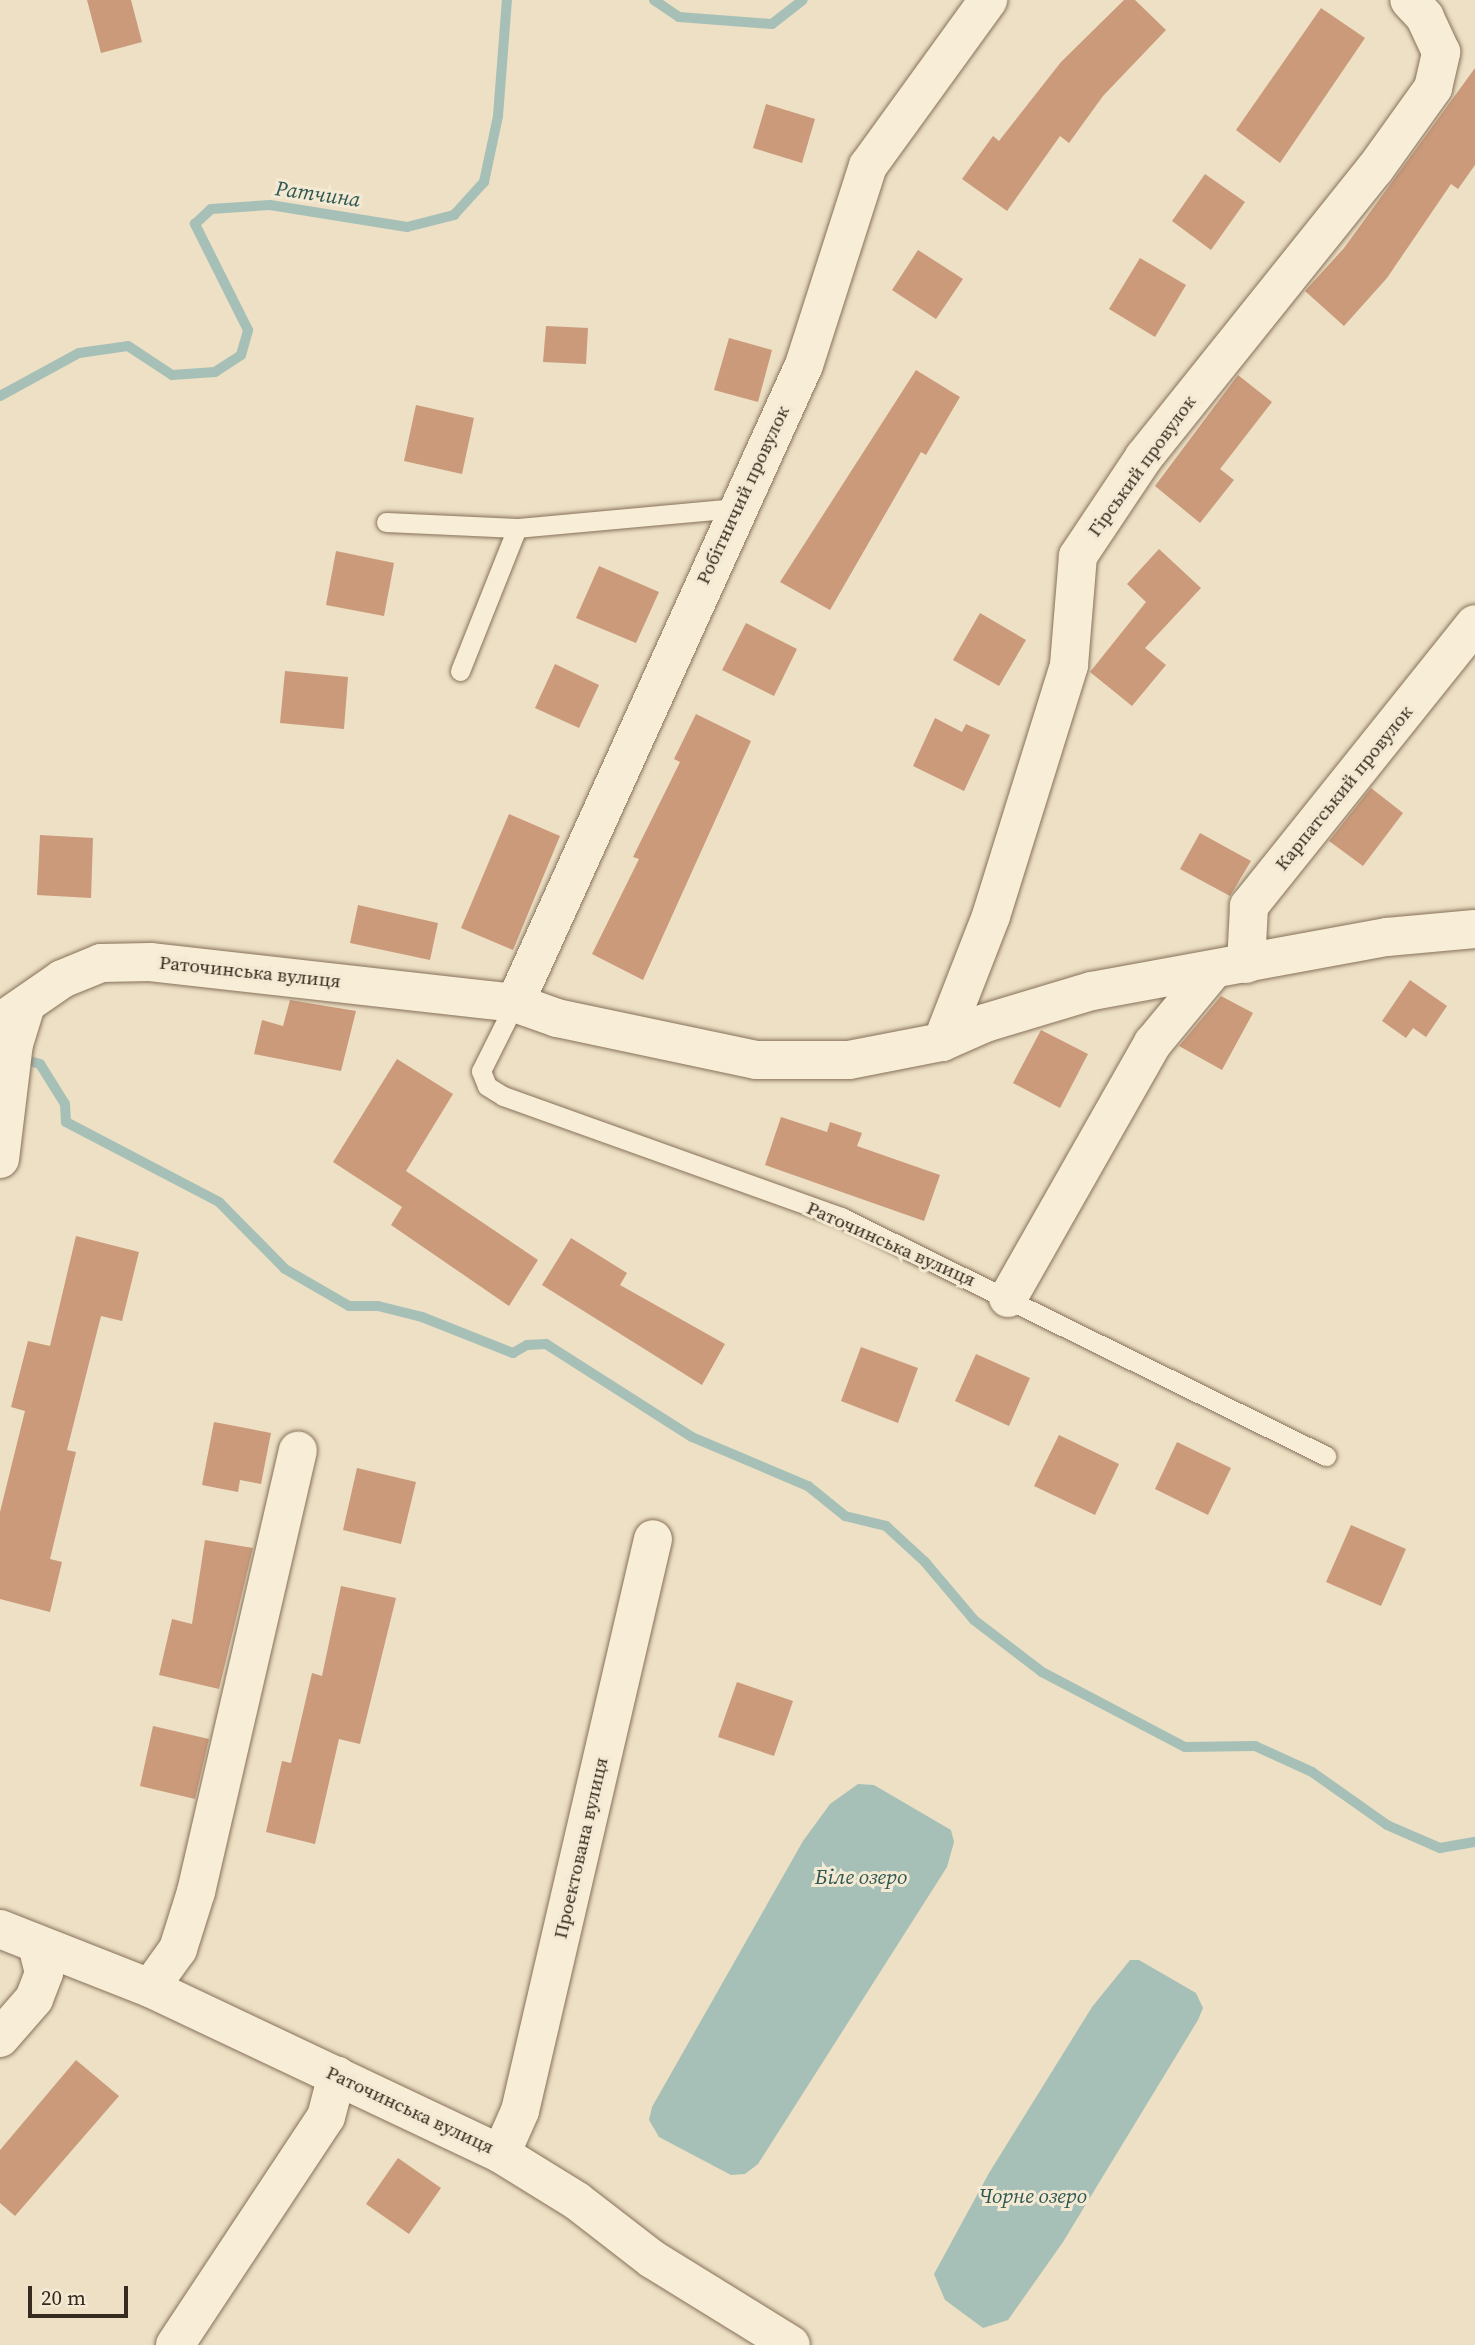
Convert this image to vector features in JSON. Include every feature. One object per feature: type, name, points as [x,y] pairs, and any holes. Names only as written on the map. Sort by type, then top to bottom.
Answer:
[{"type":"street","name":"Робітничий провулок","points":[[516,1003],[735,508],[804,365],[868,166],[988,0]]},
{"type":"street","name":"Гірський провулок","points":[[942,1042],[992,916],[1069,664],[1078,556],[1144,457],[1375,169],[1433,88],[1441,52],[1425,17],[1409,0]]},
{"type":"street","name":"Карпатський провулок","points":[[1228,969],[1250,906],[1475,624]]},
{"type":"street","name":"Раточинська вулиця","points":[[13,1024],[62,979],[101,963],[150,962],[516,1003],[558,1018],[755,1060],[849,1060],[942,1042],[985,1023],[1092,991],[1228,969],[1387,937],[1475,929]]},
{"type":"street","points":[[1008,1298],[1153,1043],[1228,969]]},
{"type":"street","points":[[0,1159],[12,1100],[13,1024]]},
{"type":"street","points":[[150,1989],[178,1949],[195,1892],[298,1451]]},
{"type":"street","name":"Проектована вулиця","points":[[501,2154],[520,2111],[653,1539]]},
{"type":"street","name":"Раточинська вулиця","points":[[0,1929],[150,1989],[501,2154],[577,2201],[652,2259],[791,2345]]},
{"type":"street","points":[[0,2038],[34,1999],[44,1973],[37,1944]]},
{"type":"street","points":[[175,2345],[327,2117],[337,2075]]},
{"type":"lane","points":[[386,522],[517,528],[735,508]]},
{"type":"lane","points":[[460,671],[517,528]]},
{"type":"lane","name":"Раточинська вулиця","points":[[516,1003],[481,1071],[487,1086],[503,1096],[841,1217],[1326,1457]]},
{"type":"water","name":"Біле озеро","points":[[858,1784],[874,1785],[951,1830],[954,1842],[947,1867],[758,2164],[745,2174],[731,2175],[659,2137],[649,2120],[652,2107],[803,1841],[830,1804]]},
{"type":"water","name":"Чорне озеро","points":[[1130,1960],[1139,1960],[1196,1993],[1203,2008],[1063,2242],[1008,2320],[983,2328],[945,2300],[934,2274],[989,2173],[1092,2007]]},
{"type":"building","points":[[87,0],[131,0],[142,42],[101,53]]},
{"type":"building","points":[[1124,0],[1135,0],[1166,30],[1103,96],[1069,143],[1060,136],[1007,211],[962,179],[993,136],[999,141],[1061,62]]},
{"type":"building","points":[[1321,8],[1365,38],[1280,163],[1236,130]]},
{"type":"building","points":[[1475,68],[1475,165],[1458,189],[1451,184],[1387,278],[1344,326],[1305,291],[1344,248]]},
{"type":"building","points":[[766,104],[815,119],[802,163],[753,148]]},
{"type":"building","points":[[1205,174],[1245,202],[1211,250],[1172,221]]},
{"type":"building","points":[[918,250],[963,279],[936,319],[892,290]]},
{"type":"building","points":[[1140,258],[1186,285],[1155,337],[1109,309]]},
{"type":"building","points":[[546,326],[588,328],[586,364],[543,362]]},
{"type":"building","points":[[729,338],[772,350],[758,402],[714,390]]},
{"type":"building","points":[[916,370],[960,397],[926,455],[921,452],[830,610],[780,582]]},
{"type":"building","points":[[1238,375],[1272,402],[1220,469],[1234,480],[1200,523],[1155,486]]},
{"type":"building","points":[[416,405],[474,418],[462,474],[404,461]]},
{"type":"building","points":[[1159,549],[1201,588],[1145,648],[1166,665],[1132,706],[1090,672],[1146,602],[1127,584]]},
{"type":"building","points":[[336,551],[394,563],[384,616],[326,605]]},
{"type":"building","points":[[599,566],[659,592],[636,643],[576,618]]},
{"type":"building","points":[[980,613],[1026,640],[999,686],[953,660]]},
{"type":"building","points":[[746,623],[797,649],[774,696],[722,670]]},
{"type":"building","points":[[555,664],[599,685],[579,728],[535,708]]},
{"type":"building","points":[[285,671],[348,677],[344,729],[280,723]]},
{"type":"building","points":[[696,714],[751,741],[643,980],[592,954],[639,859],[633,857],[680,762],[674,759]]},
{"type":"building","points":[[935,718],[962,732],[966,724],[990,735],[964,791],[913,766]]},
{"type":"building","points":[[1371,788],[1403,813],[1363,866],[1329,841]]},
{"type":"building","points":[[509,814],[560,836],[513,950],[461,928]]},
{"type":"building","points":[[1200,833],[1251,861],[1230,896],[1180,869]]},
{"type":"building","points":[[40,835],[93,838],[91,898],[37,895]]},
{"type":"building","points":[[358,905],[438,923],[430,960],[350,943]]},
{"type":"building","points":[[1410,980],[1447,1006],[1426,1037],[1413,1028],[1406,1038],[1382,1021]]},
{"type":"building","points":[[1221,996],[1253,1013],[1222,1070],[1179,1046]]},
{"type":"building","points":[[290,1000],[356,1011],[341,1071],[254,1054],[262,1020],[283,1026]]},
{"type":"building","points":[[1041,1030],[1088,1054],[1060,1108],[1013,1083]]},
{"type":"building","points":[[397,1059],[453,1094],[406,1171],[538,1260],[509,1306],[391,1225],[402,1207],[333,1162]]},
{"type":"building","points":[[781,1117],[827,1132],[830,1122],[862,1133],[857,1146],[940,1175],[924,1221],[765,1165]]},
{"type":"building","points":[[76,1236],[139,1252],[122,1321],[101,1316],[67,1450],[76,1452],[50,1559],[62,1562],[50,1612],[0,1599],[0,1512],[25,1411],[11,1407],[28,1341],[50,1346]]},
{"type":"building","points":[[571,1238],[627,1273],[620,1285],[725,1344],[702,1385],[542,1285]]},
{"type":"building","points":[[861,1347],[918,1368],[898,1423],[841,1401]]},
{"type":"building","points":[[976,1354],[1030,1378],[1009,1426],[955,1401]]},
{"type":"building","points":[[214,1422],[271,1433],[261,1484],[240,1480],[238,1492],[202,1485]]},
{"type":"building","points":[[1059,1435],[1119,1464],[1095,1515],[1034,1486]]},
{"type":"building","points":[[1177,1442],[1231,1468],[1208,1515],[1155,1489]]},
{"type":"building","points":[[357,1468],[416,1482],[401,1544],[343,1530]]},
{"type":"building","points":[[1351,1525],[1406,1549],[1381,1606],[1326,1582]]},
{"type":"building","points":[[205,1540],[253,1548],[219,1689],[159,1675],[172,1619],[192,1624]]},
{"type":"building","points":[[341,1586],[396,1598],[360,1744],[339,1739],[315,1844],[266,1832],[282,1761],[291,1763],[312,1673],[322,1676]]},
{"type":"building","points":[[737,1682],[793,1701],[774,1756],[718,1737]]},
{"type":"building","points":[[153,1726],[209,1739],[195,1799],[140,1786]]},
{"type":"building","points":[[76,2060],[119,2096],[15,2216],[0,2203],[0,2150]]},
{"type":"building","points":[[398,2158],[441,2188],[409,2234],[366,2204]]},
{"type":"waterway","name":"Ратчина","points":[[0,396],[79,353],[128,346],[172,375],[215,372],[241,355],[248,330],[195,224],[211,209],[270,205],[407,227],[454,215],[484,182],[498,116],[507,0]]},
{"type":"waterway","name":"Ратчина","points":[[654,0],[679,17],[772,24],[803,0]]},
{"type":"waterway","points":[[19,1058],[40,1064],[65,1104],[66,1122],[219,1202],[285,1269],[349,1306],[378,1306],[422,1317],[513,1353],[527,1345],[546,1344],[692,1437],[808,1486],[845,1516],[886,1526],[925,1562],[974,1620],[1042,1672],[1185,1747],[1255,1746],[1312,1772],[1387,1825],[1440,1848],[1475,1842]]}]
